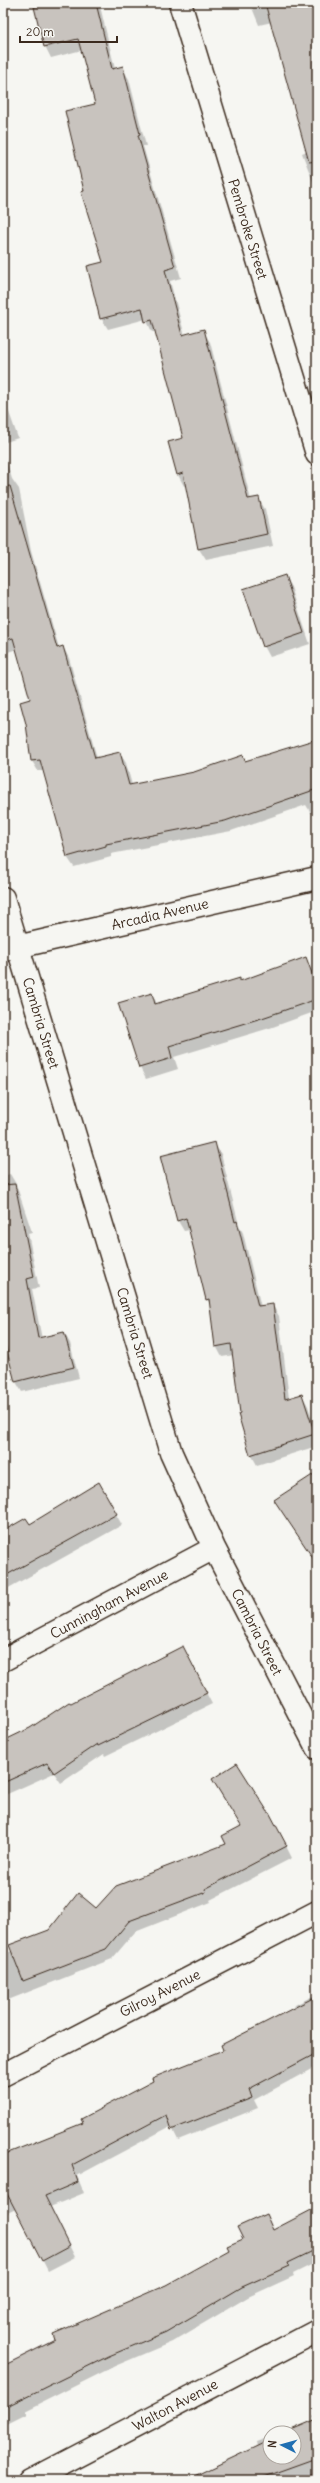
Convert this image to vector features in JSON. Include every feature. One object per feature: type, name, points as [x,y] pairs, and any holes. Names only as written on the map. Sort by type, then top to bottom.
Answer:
[{"type":"street","name":"Pembroke Street","points":[[180,3],[317,454]]},
{"type":"street","name":"Arcadia Avenue","points":[[10,948],[317,878]]},
{"type":"street","name":"Cambria Street","points":[[3,898],[10,948],[171,1453],[214,1548],[317,1748]]},
{"type":"street","name":"Cunningham Avenue","points":[[3,1660],[214,1548]]},
{"type":"street","name":"Gilroy Avenue","points":[[3,2075],[317,1912]]},
{"type":"street","name":"Walton Avenue","points":[[32,2480],[317,2330]]},
{"type":"building","points":[[53,3],[96,3],[112,69],[123,66],[140,134],[138,135],[175,267],[165,270],[182,335],[204,329],[248,499],[259,497],[267,534],[198,549],[183,473],[177,475],[168,442],[183,438],[152,320],[145,322],[142,308],[100,319],[87,266],[103,262],[81,192],[84,191],[65,111],[95,104],[78,39],[44,47],[34,7]]},
{"type":"building","points":[[265,3],[317,3],[317,161],[309,162]]},
{"type":"building","points":[[10,486],[57,648],[63,646],[95,758],[120,752],[129,785],[194,772],[243,755],[245,761],[317,739],[317,789],[225,821],[106,844],[106,846],[67,857],[40,760],[31,761],[26,724],[20,702],[30,699],[13,638],[3,641],[3,487]]},
{"type":"building","points":[[285,575],[304,633],[263,647],[243,589]]},
{"type":"building","points":[[306,957],[317,987],[317,999],[265,1017],[169,1046],[172,1058],[139,1068],[118,1003],[152,993],[155,1004],[240,978],[240,981]]},
{"type":"building","points":[[215,1142],[235,1222],[237,1221],[258,1306],[273,1304],[285,1399],[302,1394],[315,1434],[250,1455],[238,1414],[240,1413],[231,1344],[215,1347],[209,1299],[206,1300],[186,1218],[177,1221],[160,1156]]},
{"type":"building","points":[[15,1184],[34,1277],[27,1279],[38,1338],[64,1332],[74,1367],[15,1382],[3,1336],[3,1185]]},
{"type":"building","points":[[317,1472],[317,1564],[274,1500]]},
{"type":"building","points":[[99,1482],[117,1514],[3,1577],[3,1531],[26,1518],[30,1524]]},
{"type":"building","points":[[183,1646],[207,1693],[98,1746],[97,1744],[54,1773],[47,1763],[3,1783],[3,1741],[30,1728],[69,1702],[71,1703]]},
{"type":"building","points":[[237,1763],[269,1812],[287,1846],[205,1889],[206,1892],[129,1921],[106,1949],[23,1981],[9,1945],[49,1930],[78,1893],[96,1908],[116,1886],[226,1844],[222,1836],[241,1826],[212,1779]]},
{"type":"building","points":[[317,1996],[317,2053],[249,2089],[252,2098],[171,2130],[166,2115],[72,2165],[78,2182],[45,2196],[70,2246],[42,2261],[3,2186],[3,2155],[83,2123],[81,2119],[153,2081],[152,2078],[223,2050],[221,2045]]},
{"type":"building","points":[[317,2207],[317,2249],[288,2263],[289,2266],[242,2287],[166,2332],[109,2356],[3,2408],[3,2366],[55,2340],[53,2334],[166,2285],[229,2250],[227,2246],[243,2239],[237,2227],[266,2214],[273,2230]]},
{"type":"building","points":[[317,2419],[317,2458],[302,2463],[302,2425]]},
{"type":"building","points":[[262,2444],[262,2465],[298,2465],[256,2480],[186,2480]]}]
